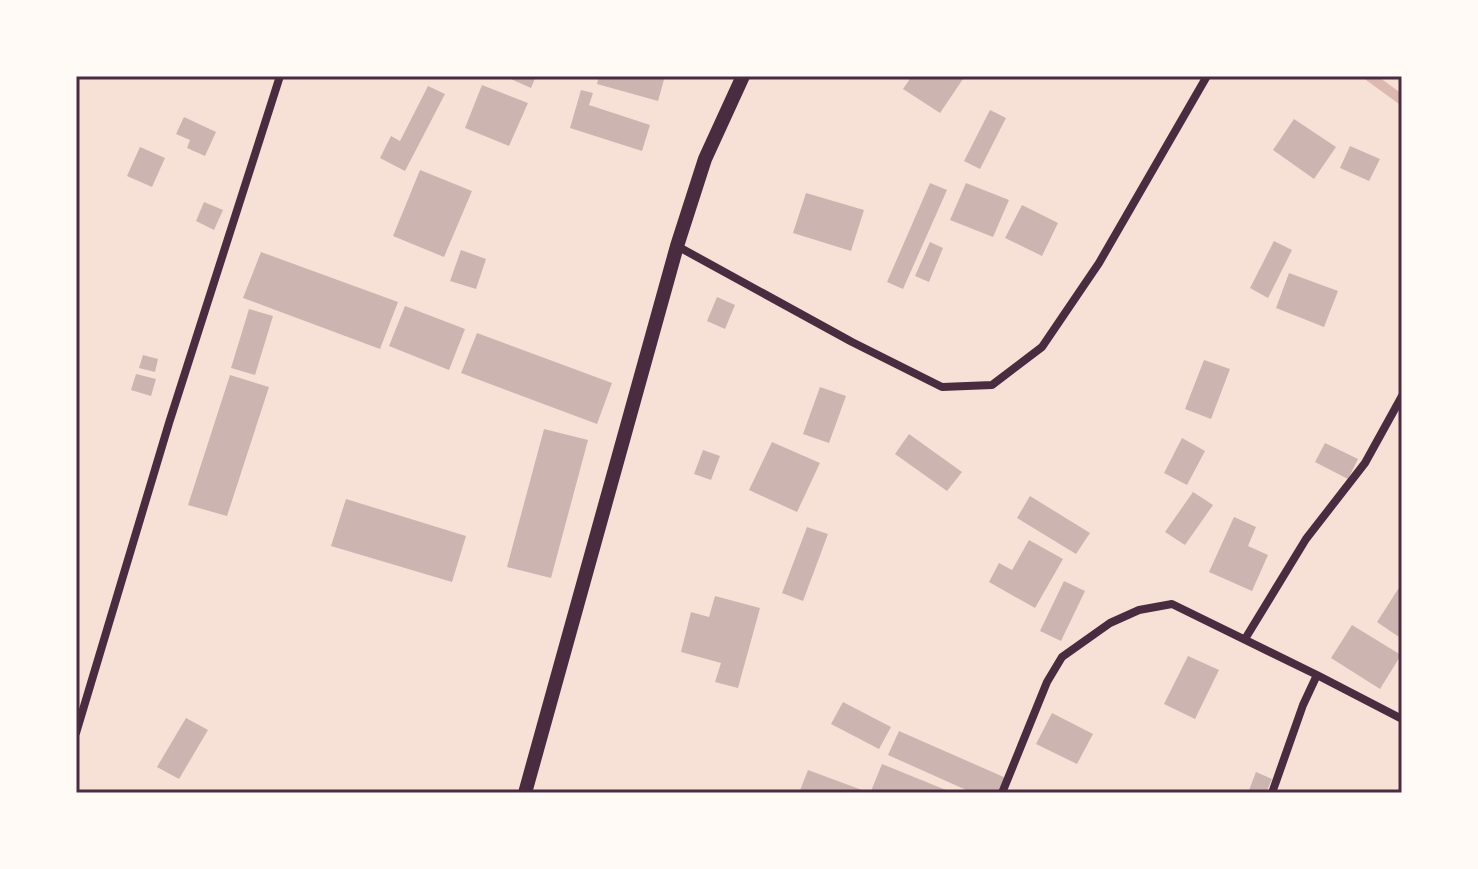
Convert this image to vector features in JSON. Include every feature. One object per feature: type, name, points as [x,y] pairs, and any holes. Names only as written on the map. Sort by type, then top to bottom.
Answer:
[{"type":"street","points":[[76,733],[169,423],[280,76]]},
{"type":"street","points":[[525,793],[677,246],[705,159],[743,76]]},
{"type":"street","points":[[677,246],[852,342],[942,387],[992,385],[1042,347],[1099,263],[1207,76]]},
{"type":"street","points":[[1245,639],[1306,539],[1365,463],[1402,396]]},
{"type":"street","points":[[1002,793],[1047,682],[1062,657],[1110,623],[1139,610],[1172,604],[1402,719]]},
{"type":"street","points":[[1272,793],[1317,675]]},
{"type":"building","points":[[504,76],[536,76],[531,88]]},
{"type":"building","points":[[599,76],[665,76],[658,101],[597,84]]},
{"type":"building","points":[[912,76],[960,76],[963,79],[940,113],[903,89]]},
{"type":"building","points":[[482,85],[528,103],[509,146],[465,128]]},
{"type":"building","points":[[428,86],[445,94],[405,171],[380,158],[391,136],[400,141]]},
{"type":"building","points":[[581,90],[593,93],[589,105],[650,125],[642,151],[570,128]]},
{"type":"building","points":[[990,110],[1006,118],[980,169],[964,161]]},
{"type":"building","points":[[184,117],[216,132],[205,156],[187,148],[190,140],[176,134]]},
{"type":"building","points":[[1294,119],[1336,147],[1314,179],[1273,150]]},
{"type":"building","points":[[1350,146],[1380,159],[1369,181],[1340,168]]},
{"type":"building","points":[[140,147],[165,158],[152,187],[127,176]]},
{"type":"building","points":[[420,170],[472,191],[444,257],[393,236]]},
{"type":"building","points":[[930,183],[947,190],[903,289],[887,282]]},
{"type":"building","points":[[966,183],[1009,200],[993,237],[950,220]]},
{"type":"building","points":[[806,193],[864,210],[851,251],[793,233]]},
{"type":"building","points":[[204,202],[223,210],[214,230],[196,221]]},
{"type":"building","points":[[1022,205],[1058,223],[1042,256],[1005,238]]},
{"type":"building","points":[[1274,241],[1292,250],[1268,298],[1250,288]]},
{"type":"building","points":[[930,242],[943,248],[929,282],[915,276]]},
{"type":"building","points":[[461,250],[486,259],[476,289],[450,281]]},
{"type":"building","points":[[261,252],[398,302],[380,349],[243,298]]},
{"type":"building","points":[[1289,273],[1338,291],[1324,327],[1276,308]]},
{"type":"building","points":[[717,297],[735,305],[725,329],[707,321]]},
{"type":"building","points":[[405,306],[465,329],[449,370],[389,346]]},
{"type":"building","points":[[249,309],[273,316],[255,375],[231,368]]},
{"type":"building","points":[[477,333],[612,383],[597,424],[461,373]]},
{"type":"building","points":[[143,355],[158,359],[155,372],[139,368]]},
{"type":"building","points":[[1204,360],[1230,369],[1211,419],[1185,409]]},
{"type":"building","points":[[136,374],[156,379],[151,396],[131,390]]},
{"type":"building","points":[[230,375],[269,387],[227,516],[188,505]]},
{"type":"building","points":[[820,387],[846,396],[829,443],[803,434]]},
{"type":"building","points":[[544,429],[588,440],[551,578],[507,567]]},
{"type":"building","points":[[909,434],[962,472],[947,491],[895,454]]},
{"type":"building","points":[[1182,438],[1205,451],[1187,485],[1164,473]]},
{"type":"building","points":[[772,442],[820,463],[797,512],[749,490]]},
{"type":"building","points":[[1325,443],[1358,459],[1348,479],[1315,462]]},
{"type":"building","points":[[703,450],[720,456],[711,480],[694,474]]},
{"type":"building","points":[[1193,492],[1213,505],[1185,545],[1165,532]]},
{"type":"building","points":[[1030,496],[1090,533],[1076,554],[1017,518]]},
{"type":"building","points":[[346,499],[466,536],[452,582],[331,546]]},
{"type":"building","points":[[1234,517],[1256,527],[1248,546],[1268,555],[1252,591],[1209,572]]},
{"type":"building","points":[[807,527],[828,534],[803,601],[782,593]]},
{"type":"building","points":[[1029,540],[1063,559],[1035,608],[989,582],[999,563],[1012,570]]},
{"type":"building","points":[[1064,581],[1085,591],[1061,641],[1040,631]]},
{"type":"building","points":[[1402,583],[1402,639],[1377,622]]},
{"type":"building","points":[[715,596],[760,608],[738,688],[715,682],[721,663],[681,652],[691,612],[709,617]]},
{"type":"building","points":[[1352,625],[1401,655],[1380,689],[1331,658]]},
{"type":"building","points":[[1188,656],[1219,670],[1195,719],[1164,704]]},
{"type":"building","points":[[843,702],[891,727],[879,749],[831,724]]},
{"type":"building","points":[[1052,713],[1093,734],[1077,764],[1036,744]]},
{"type":"building","points":[[186,718],[208,730],[179,779],[157,767]]},
{"type":"building","points":[[899,731],[1006,778],[1000,793],[973,793],[888,755]]},
{"type":"building","points":[[882,764],[946,790],[944,793],[871,791]]},
{"type":"building","points":[[808,770],[862,790],[861,793],[799,793]]},
{"type":"building","points":[[1256,772],[1272,779],[1266,793],[1249,790]]},
{"type":"waterway","points":[[1369,76],[1402,100]]}]
